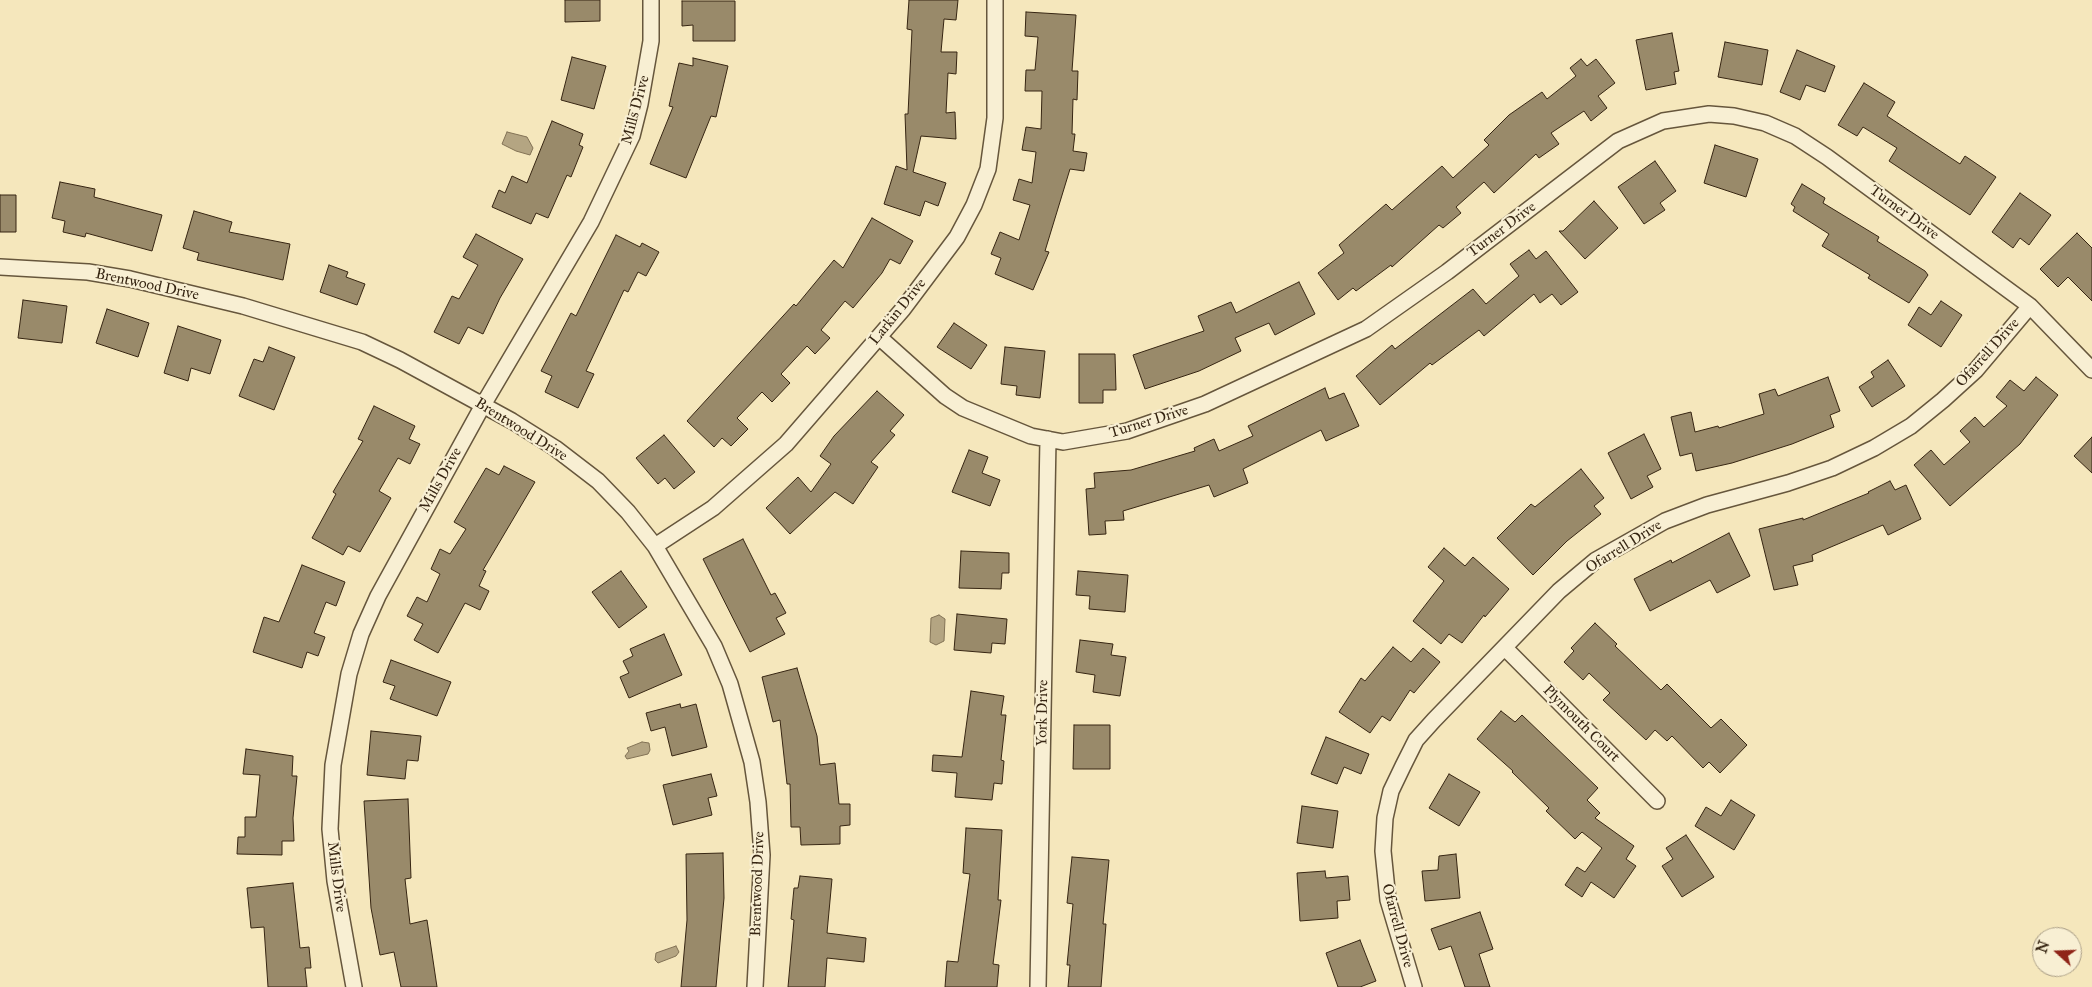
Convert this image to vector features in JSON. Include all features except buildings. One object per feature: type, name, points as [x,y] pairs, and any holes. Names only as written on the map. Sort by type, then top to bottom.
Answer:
[{"type":"street","name":"Mills Drive","points":[[354,987],[335,881],[330,829],[333,766],[348,674],[361,634],[378,596],[483,405],[591,222],[632,136],[652,41],[651,0]]},
{"type":"street","name":"Larkin Drive","points":[[655,546],[712,508],[786,444],[879,337],[957,237],[974,205],[988,169],[995,118],[994,0]]},
{"type":"street","name":"Turner Drive","points":[[879,337],[945,396],[963,408],[1031,436],[1063,442],[1090,439],[1127,431],[1197,407],[1366,329],[1447,272],[1618,141],[1663,121],[1709,114],[1734,116],[1765,123],[1795,136],[1827,157],[2030,306],[2092,370]]},
{"type":"street","name":"Brentwood Drive","points":[[0,267],[88,272],[243,306],[362,342],[400,360],[483,405],[555,448],[598,481],[628,512],[655,546],[714,646],[730,684],[752,762],[762,855],[755,987]]},
{"type":"street","name":"Ofarrell Drive","points":[[1414,987],[1392,916],[1384,876],[1385,818],[1391,791],[1416,740],[1434,720],[1559,591],[1596,560],[1666,521],[1707,504],[1788,483],[1832,468],[1874,448],[1911,426],[1976,370],[2030,306]]},
{"type":"street","name":"York Drive","points":[[1038,987],[1048,439]]},
{"type":"street","name":"Plymouth Court","points":[[1505,648],[1657,800]]},
{"type":"shaded area","points":[[507,132],[527,137],[533,148],[530,155],[502,144]]},
{"type":"shaded area","points":[[939,615],[945,619],[944,641],[936,645],[930,642],[931,618]]},
{"type":"shaded area","points":[[642,742],[649,743],[650,750],[648,754],[627,759],[625,756],[629,751],[627,748]]},
{"type":"shaded area","points":[[676,946],[679,952],[676,956],[658,963],[655,960],[656,953]]}]
